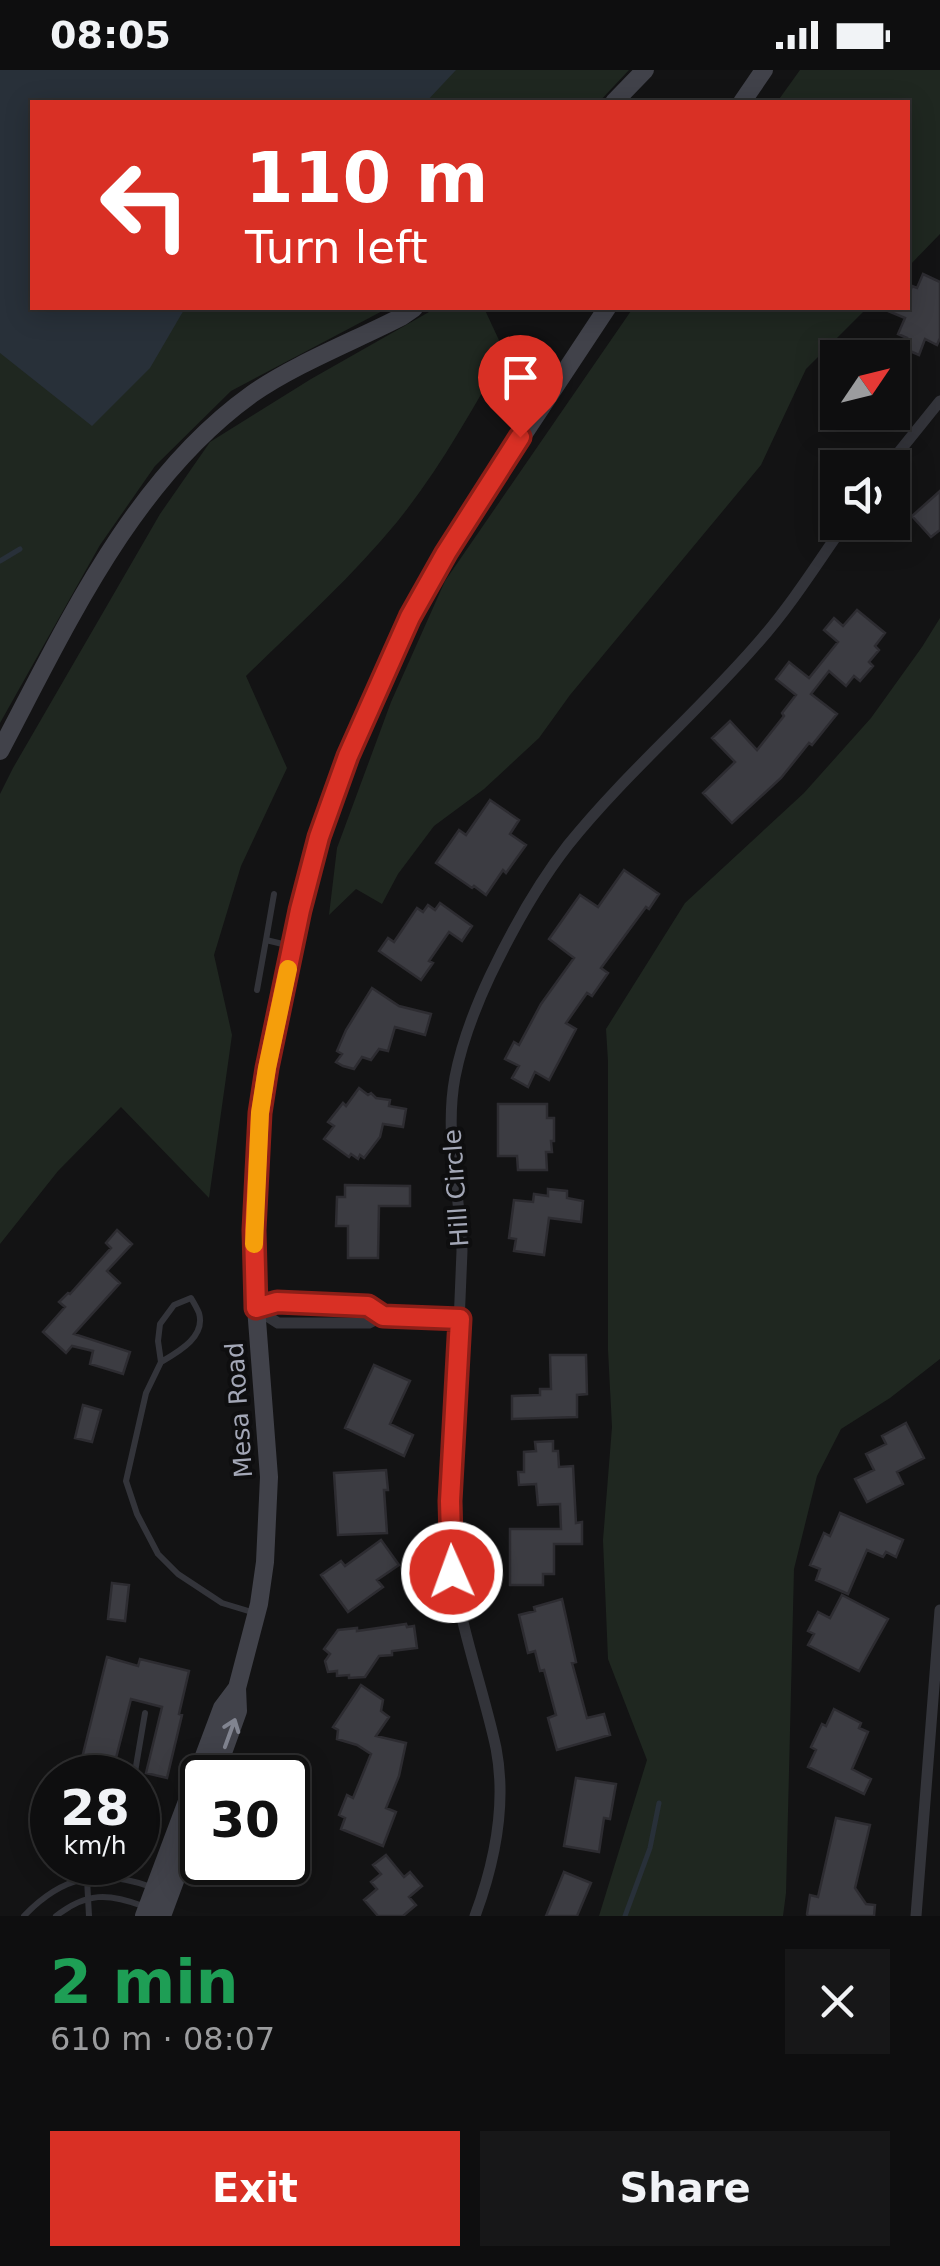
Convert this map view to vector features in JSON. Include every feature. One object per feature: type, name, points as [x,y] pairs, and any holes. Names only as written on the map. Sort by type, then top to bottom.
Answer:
[{"type":"main road","points":[[616,100],[644,70]]},
{"type":"main road","points":[[743,100],[764,70]]},
{"type":"main road","points":[[0,751],[96,574],[150,493],[186,450],[257,390],[411,310]]},
{"type":"main road","name":"Mesa Road","points":[[222,1755],[238,1711],[237,1688],[265,1562],[269,1476],[254,1230],[260,1113],[309,871],[331,800],[410,617],[446,553],[605,310]]},
{"type":"main road","name":"Mesa Road","points":[[154,1913],[222,1708],[237,1688]]},
{"type":"main road","name":"Mesa Road","points":[[162,1892],[180,1854]]},
{"type":"street","points":[[901,450],[940,401]]},
{"type":"street","name":"Hill Circle","points":[[475,1916],[493,1858],[501,1773],[452,1572],[450,1501],[461,1224],[452,1166],[451,1106],[463,1043],[518,919],[567,847],[606,801],[754,648],[795,598],[834,540]]},
{"type":"street","points":[[256,1308],[277,1302],[368,1306],[383,1316],[460,1319]]},
{"type":"street","points":[[325,1304],[325,1324]]},
{"type":"street","points":[[256,1308],[278,1323],[369,1324],[383,1316]]},
{"type":"street","points":[[916,1916],[940,1610]]},
{"type":"lane","points":[[257,990],[274,894]]},
{"type":"lane","points":[[266,940],[292,947]]},
{"type":"lane","points":[[161,1362],[160,1324],[174,1305],[191,1298],[200,1314],[192,1342],[161,1362],[146,1393],[126,1481],[136,1514],[158,1554],[178,1574],[222,1603],[256,1613]]},
{"type":"lane","points":[[138,1755],[145,1713]]},
{"type":"lane","points":[[24,1916],[55,1890],[70,1885]]},
{"type":"lane","points":[[87,1885],[89,1916]]},
{"type":"lane","points":[[145,1885],[162,1892]]},
{"type":"lane","points":[[56,1916],[88,1898],[120,1897],[154,1913]]},
{"type":"shaded area","points":[[0,70],[629,70],[601,100],[30,100],[30,310],[384,310],[231,391],[155,466],[100,545],[0,723]]},
{"type":"shaded area","points":[[0,70],[456,70],[428,100],[30,100],[30,310],[184,310],[150,368],[92,426],[0,353]]},
{"type":"shaded area","points":[[800,70],[940,70],[940,234],[910,265],[910,100],[778,100]]},
{"type":"shaded area","points":[[432,310],[485,310],[505,353],[441,461],[397,522],[246,676],[287,768],[241,866],[214,955],[232,1035],[209,1198],[121,1107],[58,1171],[0,1244],[0,794],[160,514],[210,442]]},
{"type":"shaded area","points":[[632,310],[865,310],[835,340],[820,340],[820,355],[806,369],[761,465],[570,695],[539,738],[484,789],[434,826],[398,874],[382,904],[356,889],[329,915],[337,848],[391,702],[445,581]]},
{"type":"shaded area","points":[[940,618],[940,1359],[841,1429],[817,1476],[794,1569],[783,1916],[599,1916],[647,1760],[608,1659],[603,1540],[612,1427],[606,1029],[685,903],[804,793],[871,718]]},
{"type":"building","points":[[923,274],[940,282],[940,338],[937,345],[925,339],[919,355],[910,351],[910,340],[898,334],[905,318],[886,310],[910,310],[912,286],[917,288]]},
{"type":"building","points":[[940,491],[940,530],[931,537],[912,516]]},
{"type":"building","points":[[857,610],[885,633],[869,662],[873,666],[860,681],[854,676],[846,686],[829,671],[811,694],[837,714],[781,778],[732,823],[703,793],[735,762],[712,738],[730,721],[757,750],[796,695],[776,679],[789,662],[809,678],[838,642],[824,630],[834,618],[843,626]]},
{"type":"building","points":[[490,800],[519,820],[510,834],[526,845],[486,895],[436,863],[459,830],[466,835]]},
{"type":"building","points":[[624,870],[659,894],[601,968],[608,973],[592,996],[587,993],[566,1023],[576,1029],[549,1080],[535,1072],[528,1087],[512,1078],[519,1066],[505,1059],[514,1042],[519,1045],[541,1004],[574,958],[549,939],[580,895],[598,907]]},
{"type":"building","points":[[440,903],[472,926],[462,941],[449,932],[421,980],[379,951],[388,938],[394,942],[417,908],[423,912],[428,905],[435,910]]},
{"type":"building","points":[[372,988],[399,1006],[431,1014],[425,1035],[395,1027],[388,1051],[379,1049],[371,1060],[362,1057],[354,1069],[343,1066],[336,1062],[342,1054],[337,1051]]},
{"type":"building","points":[[359,1088],[368,1095],[390,1100],[389,1106],[406,1109],[403,1127],[383,1124],[380,1137],[364,1158],[360,1155],[358,1159],[324,1139],[334,1126],[328,1122]]},
{"type":"building","points":[[498,1104],[547,1104],[547,1118],[554,1118],[554,1141],[552,1152],[546,1152],[547,1170],[518,1170],[517,1156],[498,1156]]},
{"type":"building","points":[[345,1185],[410,1186],[410,1206],[379,1206],[378,1258],[348,1258],[348,1226],[336,1226],[337,1197],[345,1197]]},
{"type":"building","points":[[548,1189],[567,1191],[567,1198],[583,1201],[581,1222],[549,1218],[544,1255],[514,1251],[516,1239],[509,1238],[514,1200],[533,1202],[534,1194],[548,1196]]},
{"type":"building","points":[[117,1230],[132,1244],[107,1271],[120,1283],[74,1334],[130,1352],[123,1374],[90,1364],[93,1351],[72,1346],[66,1353],[43,1332],[65,1307],[59,1302],[111,1248],[106,1243]]},
{"type":"building","points":[[550,1355],[586,1355],[587,1394],[577,1395],[577,1417],[512,1419],[512,1396],[540,1395],[540,1389],[551,1389]]},
{"type":"building","points":[[374,1365],[410,1381],[390,1424],[413,1435],[404,1456],[345,1428]]},
{"type":"building","points":[[83,1405],[101,1410],[92,1442],[75,1438]]},
{"type":"building","points":[[906,1423],[924,1458],[897,1472],[903,1484],[867,1502],[855,1479],[874,1470],[866,1454],[886,1444],[882,1436]]},
{"type":"building","points":[[553,1441],[559,1467],[573,1466],[576,1523],[582,1522],[582,1544],[554,1544],[554,1574],[543,1574],[543,1585],[510,1585],[510,1529],[561,1529],[560,1504],[538,1505],[536,1484],[519,1485],[524,1452],[536,1451],[535,1442]]},
{"type":"building","points":[[386,1470],[387,1533],[338,1535],[334,1473]]},
{"type":"building","points":[[840,1513],[903,1540],[896,1557],[886,1552],[883,1557],[867,1550],[848,1594],[816,1580],[820,1569],[810,1565],[824,1533],[830,1536]]},
{"type":"building","points":[[381,1540],[399,1565],[377,1580],[383,1587],[348,1612],[321,1575],[341,1561],[345,1566]]},
{"type":"building","points":[[112,1583],[129,1585],[125,1621],[108,1619]]},
{"type":"building","points":[[842,1595],[888,1619],[859,1671],[808,1645],[814,1634],[808,1631],[818,1612],[830,1618]]},
{"type":"building","points":[[562,1599],[576,1662],[572,1663],[587,1718],[604,1714],[610,1735],[557,1750],[548,1718],[556,1715],[544,1670],[540,1671],[535,1651],[528,1653],[519,1615]]},
{"type":"building","points":[[414,1626],[417,1648],[379,1656],[365,1677],[349,1678],[337,1676],[337,1671],[328,1672],[325,1661],[330,1654],[324,1649],[338,1630]]},
{"type":"building","points":[[107,1657],[138,1666],[140,1659],[189,1671],[167,1778],[160,1776],[160,1755],[150,1755],[162,1707],[131,1699],[117,1755],[83,1754]]},
{"type":"building","points":[[361,1685],[383,1700],[381,1711],[389,1717],[376,1736],[406,1743],[399,1776],[386,1808],[396,1812],[383,1846],[341,1829],[345,1818],[339,1815],[347,1795],[353,1798],[371,1754],[337,1739],[338,1730],[333,1727]]},
{"type":"building","points":[[834,1709],[861,1723],[859,1728],[868,1732],[852,1769],[871,1779],[864,1794],[808,1767],[816,1750],[811,1747]]},
{"type":"building","points":[[576,1778],[616,1784],[610,1819],[604,1818],[599,1852],[564,1846]]},
{"type":"building","points":[[836,1818],[870,1825],[855,1888],[866,1904],[875,1905],[874,1916],[807,1914],[810,1895],[818,1897]]},
{"type":"building","points":[[386,1855],[404,1877],[410,1872],[422,1886],[409,1897],[416,1905],[403,1916],[378,1916],[364,1900],[377,1889],[371,1882],[381,1874],[373,1865]]},
{"type":"building","points":[[564,1872],[591,1883],[577,1916],[546,1916]]},
{"type":"waterway","points":[[0,561],[20,549]]},
{"type":"waterway","points":[[625,1916],[650,1848],[659,1803]]},
{"type":"slow traffic","points":[[254,1244],[260,1113],[288,969]]},
{"type":"route","points":[[452,1572],[450,1501],[460,1319],[383,1316],[368,1306],[277,1302],[256,1308],[256,1176],[267,1068],[309,871],[331,800],[410,617],[520,437]]}]
